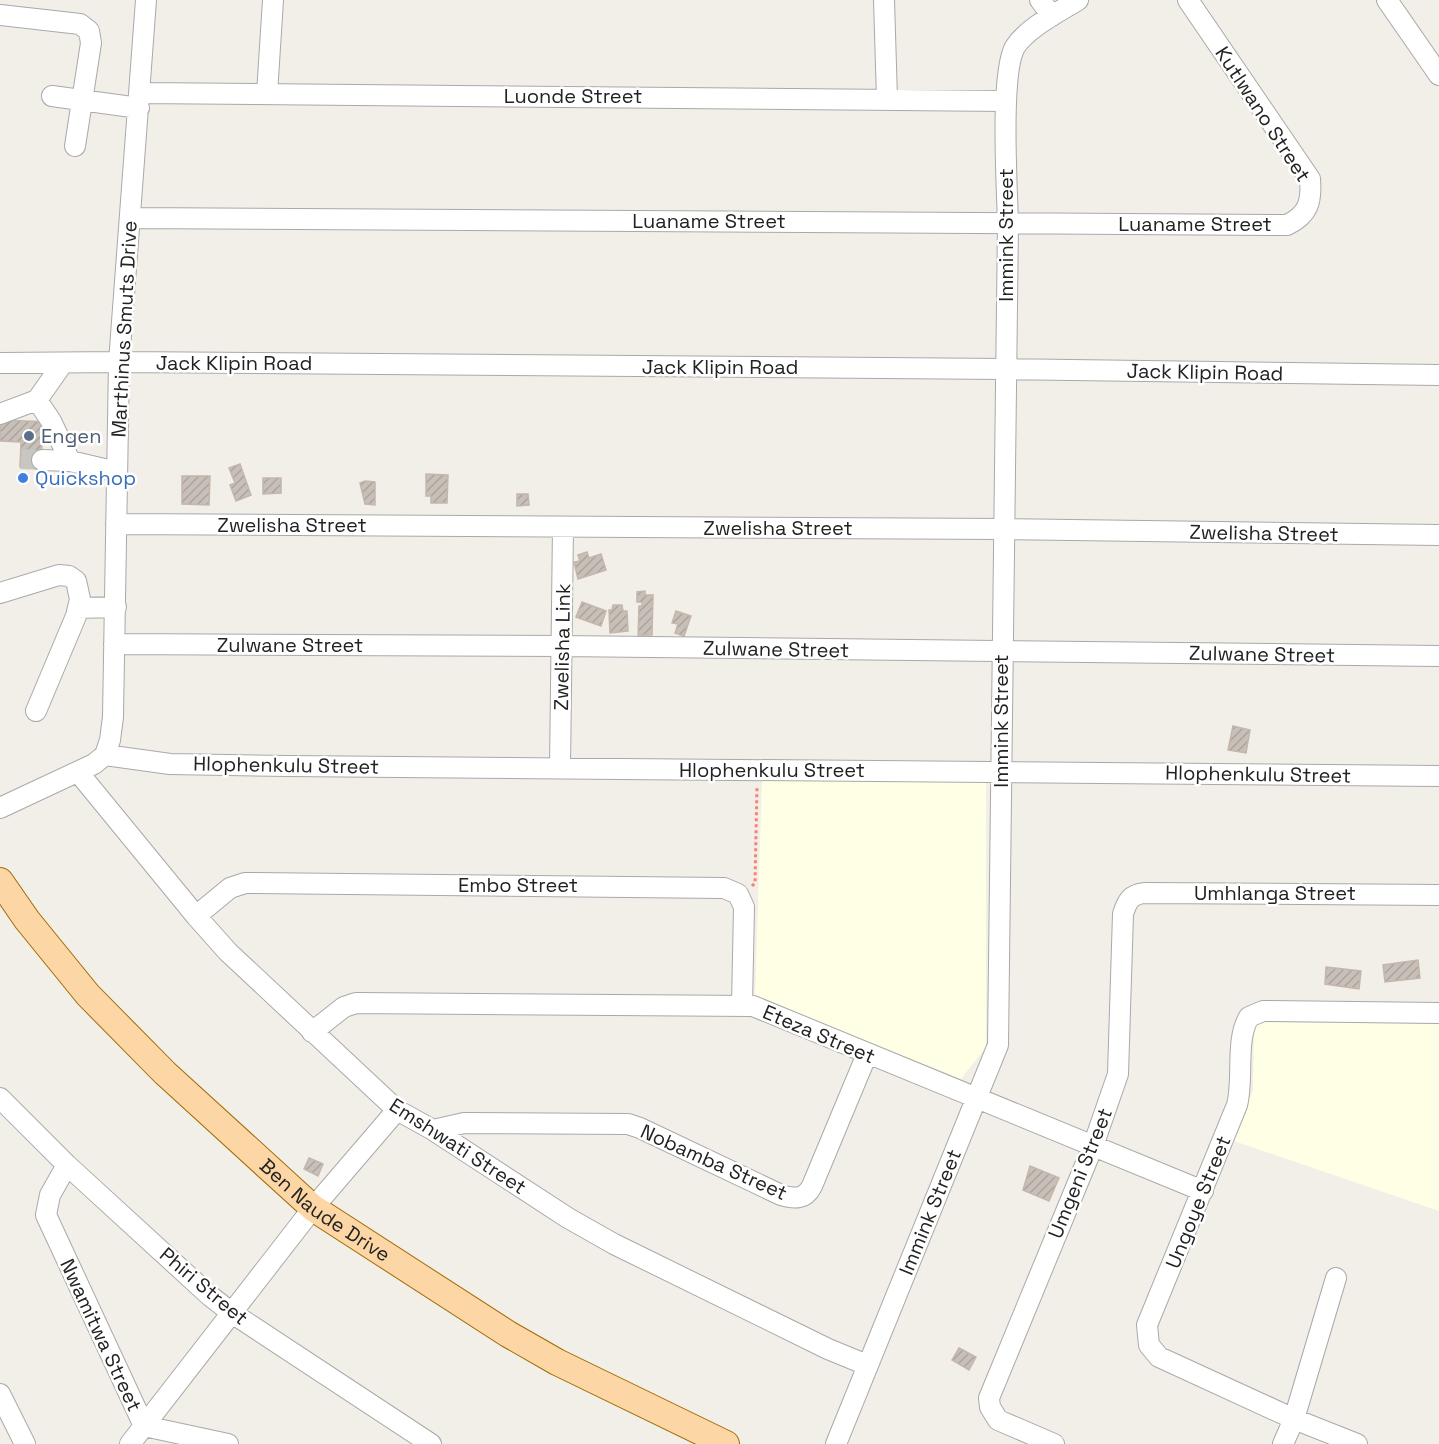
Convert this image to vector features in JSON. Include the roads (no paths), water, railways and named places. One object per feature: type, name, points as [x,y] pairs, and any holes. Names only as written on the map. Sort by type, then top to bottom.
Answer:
[{"type":"main road","name":"Ben Naude Drive","points":[[0,881],[27,920],[88,995],[165,1073],[314,1208],[508,1334],[557,1362],[726,1444]]},
{"type":"street","name":"Marthinus Smuts Drive","points":[[105,755],[110,740],[113,717],[119,362],[147,0]]},
{"type":"street","points":[[267,94],[273,0]]},
{"type":"street","points":[[885,0],[887,99]]},
{"type":"street","points":[[1040,0],[1052,16]]},
{"type":"street","name":"Immink Street","points":[[836,1444],[997,1052],[1004,369],[1008,223],[1006,101],[1014,49],[1025,36],[1078,0]]},
{"type":"street","name":"Kutlwano Street","points":[[1188,0],[1310,179],[1311,191],[1304,214],[1287,225]]},
{"type":"street","points":[[1388,0],[1439,75]]},
{"type":"street","points":[[0,15],[80,24],[89,31],[91,43],[75,146]]},
{"type":"street","name":"Luonde Street","points":[[52,96],[140,100],[267,94],[1006,101]]},
{"type":"street","name":"Luaname Street","points":[[131,218],[1287,225]]},
{"type":"street","name":"Jack Klipin Road","points":[[2,365],[119,362],[1439,375]]},
{"type":"street","points":[[0,414],[37,400],[63,363]]},
{"type":"street","points":[[37,400],[51,421],[70,461]]},
{"type":"street","points":[[42,460],[70,461],[117,472]]},
{"type":"street","name":"Zwelisha Street","points":[[117,524],[1003,529],[1439,535]]},
{"type":"street","name":"Zwelisha Link","points":[[560,768],[564,527]]},
{"type":"street","points":[[0,593],[59,575],[69,576],[76,581],[80,599],[78,608],[36,711]]},
{"type":"street","points":[[78,608],[116,607]]},
{"type":"street","name":"Zulwane Street","points":[[114,644],[561,646],[1439,656]]},
{"type":"street","points":[[0,808],[94,764],[105,755]]},
{"type":"street","name":"Hlophenkulu Street","points":[[105,755],[170,764],[1439,776]]},
{"type":"street","name":"Emshwati Street","points":[[78,772],[195,916],[228,952],[397,1110],[433,1130],[568,1218],[614,1244],[828,1349],[867,1365]]},
{"type":"street","name":"Embo Street","points":[[195,916],[230,888],[245,883],[719,887],[734,892],[741,898],[745,912],[742,1005]]},
{"type":"street","name":"Umhlanga Street","points":[[1123,914],[1129,899],[1134,894],[1145,892],[1439,895]]},
{"type":"street","name":"Umgeni Street","points":[[1054,1444],[998,1420],[990,1407],[989,1398],[1093,1146],[1120,1067],[1123,914]]},
{"type":"street","name":"Eteza Street","points":[[312,1032],[344,1007],[356,1003],[742,1005],[756,1007],[1203,1191]]},
{"type":"street","name":"Ungoye Street","points":[[1357,1444],[1294,1419],[1164,1360],[1154,1353],[1146,1331],[1239,1097],[1243,1032],[1249,1017],[1263,1011],[1439,1013]]},
{"type":"street","name":"Nobamba Street","points":[[433,1130],[464,1123],[628,1124],[781,1195],[799,1198],[805,1196],[812,1186],[867,1054]]},
{"type":"street","name":"Phiri Street","points":[[0,1098],[67,1166],[209,1295],[232,1313],[431,1444]]},
{"type":"street","points":[[130,1444],[314,1208],[397,1110]]},
{"type":"street","name":"Nwamitwa Street","points":[[67,1166],[50,1195],[45,1215],[144,1426],[228,1444]]},
{"type":"street","points":[[1283,1444],[1294,1419],[1336,1278]]},
{"type":"street","points":[[0,1394],[25,1444]]},
{"type":"tunnel","points":[[21,459],[42,460]]},
{"type":"place","name":"Engen","points":[[29,436]]},
{"type":"place","name":"Quickshop","points":[[23,478]]}]
